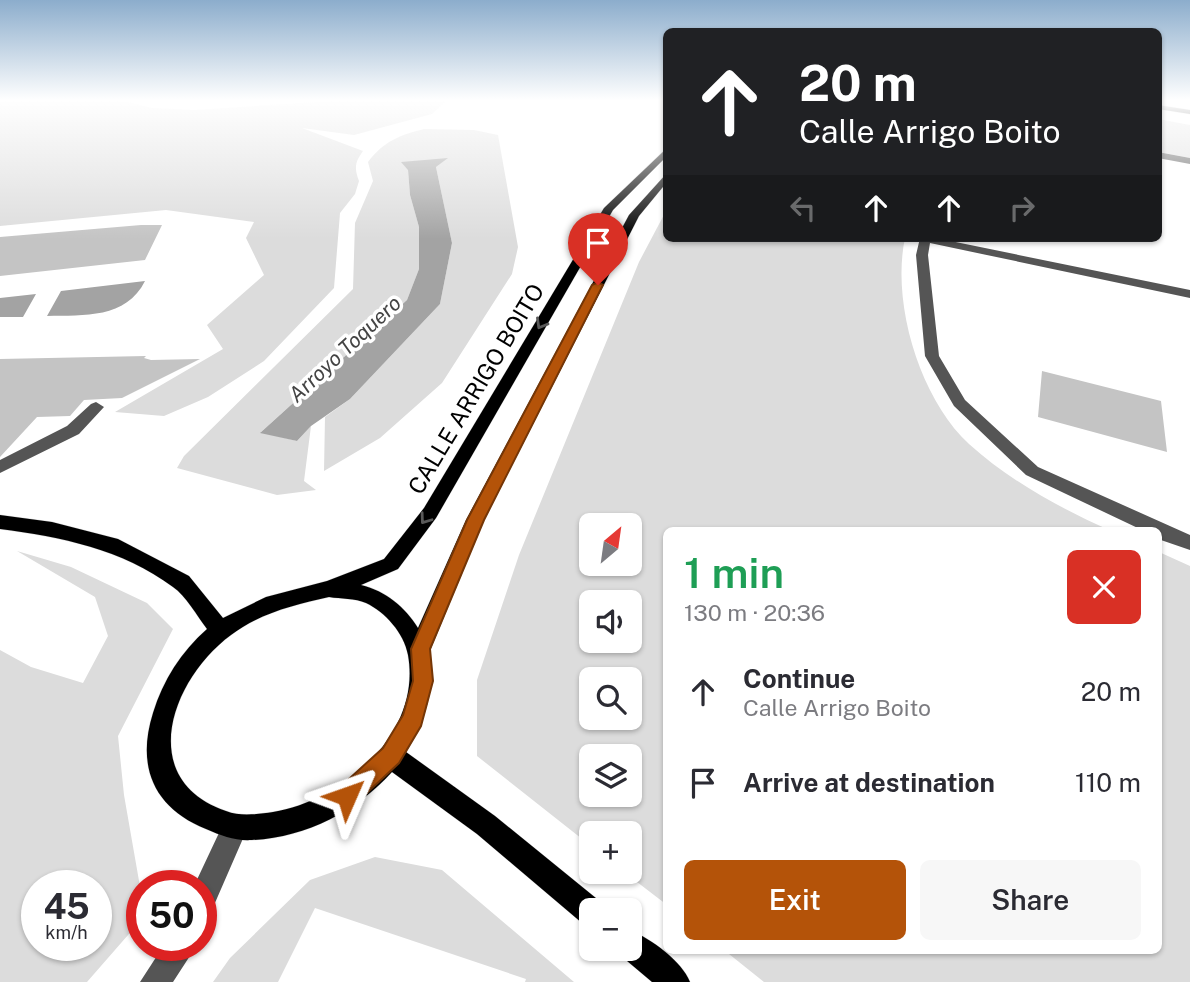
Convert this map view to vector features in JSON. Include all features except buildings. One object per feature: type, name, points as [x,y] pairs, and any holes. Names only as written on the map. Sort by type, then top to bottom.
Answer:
[{"type":"main road","name":"CALLE ARRIGO BOITO","points":[[329,589],[391,564],[430,513],[609,208],[663,155]]},
{"type":"main road","points":[[420,649],[475,520],[635,215],[663,181]]},
{"type":"main road","points":[[0,522],[52,528],[111,544],[182,582],[220,630]]},
{"type":"main road","points":[[329,589],[373,597],[407,622],[420,649],[423,681],[413,719],[391,756],[347,796],[291,822],[235,827],[193,813],[166,783],[157,745],[165,702],[188,663],[220,630],[274,600],[329,589]]},
{"type":"main road","points":[[391,756],[486,825],[579,902]]},
{"type":"main road","points":[[642,955],[675,982]]},
{"type":"street","points":[[1162,156],[1190,161]]},
{"type":"street","points":[[924,242],[922,255],[932,356],[959,403],[1032,471],[1152,527]]},
{"type":"street","points":[[944,242],[1190,294]]},
{"type":"street","points":[[0,467],[74,430],[96,407]]},
{"type":"street","points":[[1162,532],[1190,543]]},
{"type":"street","points":[[216,870],[235,827]]},
{"type":"street","points":[[155,982],[170,961]]},
{"type":"shaded area","points":[[0,147],[352,147],[363,151],[356,165],[359,181],[355,194],[340,213],[334,288],[264,361],[208,397],[164,416],[115,412],[223,349],[207,325],[264,275],[246,238],[254,222],[166,210],[0,226]]},
{"type":"shaded area","points":[[383,147],[500,147],[518,247],[512,274],[442,383],[380,438],[324,471],[325,417],[350,399],[440,304],[452,243],[436,167],[446,159],[408,170],[410,195],[419,227],[419,269],[407,300],[261,432],[297,441],[311,426],[304,481],[316,490],[277,495],[177,468],[184,456],[353,289],[355,223],[373,181],[368,162]]},
{"type":"shaded area","points":[[1162,147],[1190,147],[1190,158],[1162,153]]},
{"type":"shaded area","points":[[448,158],[436,167],[452,243],[440,304],[350,399],[311,426],[297,441],[260,433],[407,300],[419,269],[419,227],[410,195],[408,170],[401,162]]},
{"type":"shaded area","points":[[663,217],[663,242],[905,242],[902,291],[913,349],[936,402],[952,425],[969,444],[1018,482],[1103,527],[663,527],[663,902],[640,884],[642,884],[642,821],[579,821],[579,837],[477,756],[477,680],[519,555],[639,262]]},
{"type":"shaded area","points":[[145,281],[137,293],[115,309],[89,315],[47,316],[61,291]]},
{"type":"shaded area","points":[[36,294],[23,317],[0,317],[0,298]]},
{"type":"shaded area","points":[[17,551],[71,567],[147,603],[173,629],[118,736],[124,795],[137,870],[126,870],[126,937],[112,953],[112,870],[21,870],[21,961],[105,961],[87,982],[0,982],[0,650],[31,667],[83,683],[108,636],[95,597]]},
{"type":"shaded area","points":[[1162,553],[1190,566],[1190,982],[764,982],[729,954],[1162,954]]},
{"type":"shaded area","points":[[375,857],[442,870],[574,982],[525,982],[526,979],[315,908],[278,982],[213,982],[230,958],[310,880]]},
{"type":"route","points":[[347,796],[391,756],[413,719],[423,681],[420,649],[475,520],[598,285]]},
{"type":"water label","name":"Arroyo Toquero","points":[[345,349]]}]
